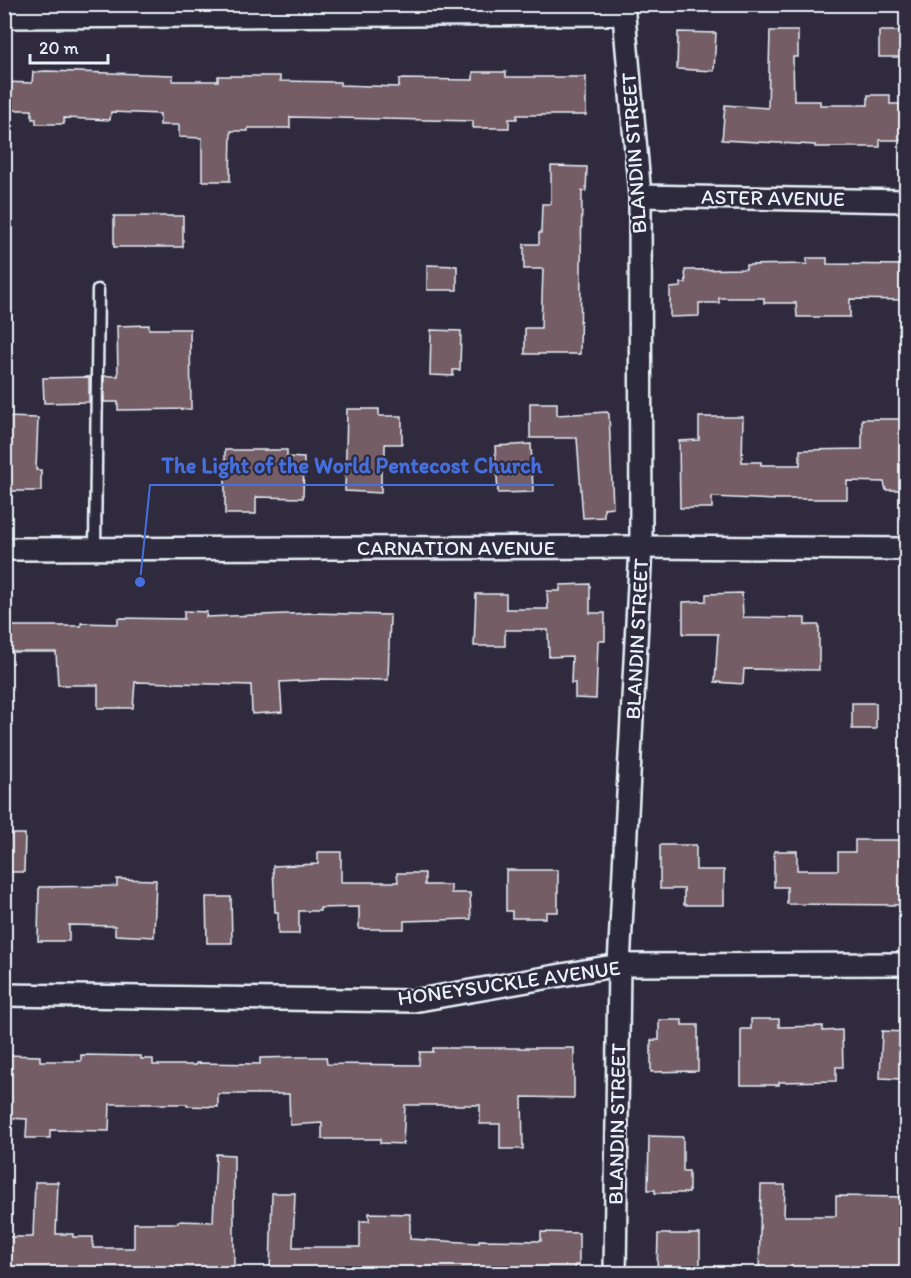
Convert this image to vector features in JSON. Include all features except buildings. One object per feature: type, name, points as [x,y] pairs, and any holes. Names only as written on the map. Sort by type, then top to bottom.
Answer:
[{"type":"street","points":[[4,17],[623,9]]},
{"type":"street","name":"BLANDIN STREET","points":[[615,1274],[619,965],[641,547],[640,196],[623,9]]},
{"type":"street","name":"ASTER AVENUE","points":[[640,196],[906,201]]},
{"type":"street","name":"CARNATION AVENUE","points":[[4,549],[641,547],[906,549]]},
{"type":"street","name":"HONEYSUCKLE AVENUE","points":[[4,995],[413,1001],[619,965],[906,964]]},
{"type":"lane","points":[[95,548],[98,291]]},
{"type":"place","name":"The Light of the World Pentecost Church","points":[[140,582]]}]
